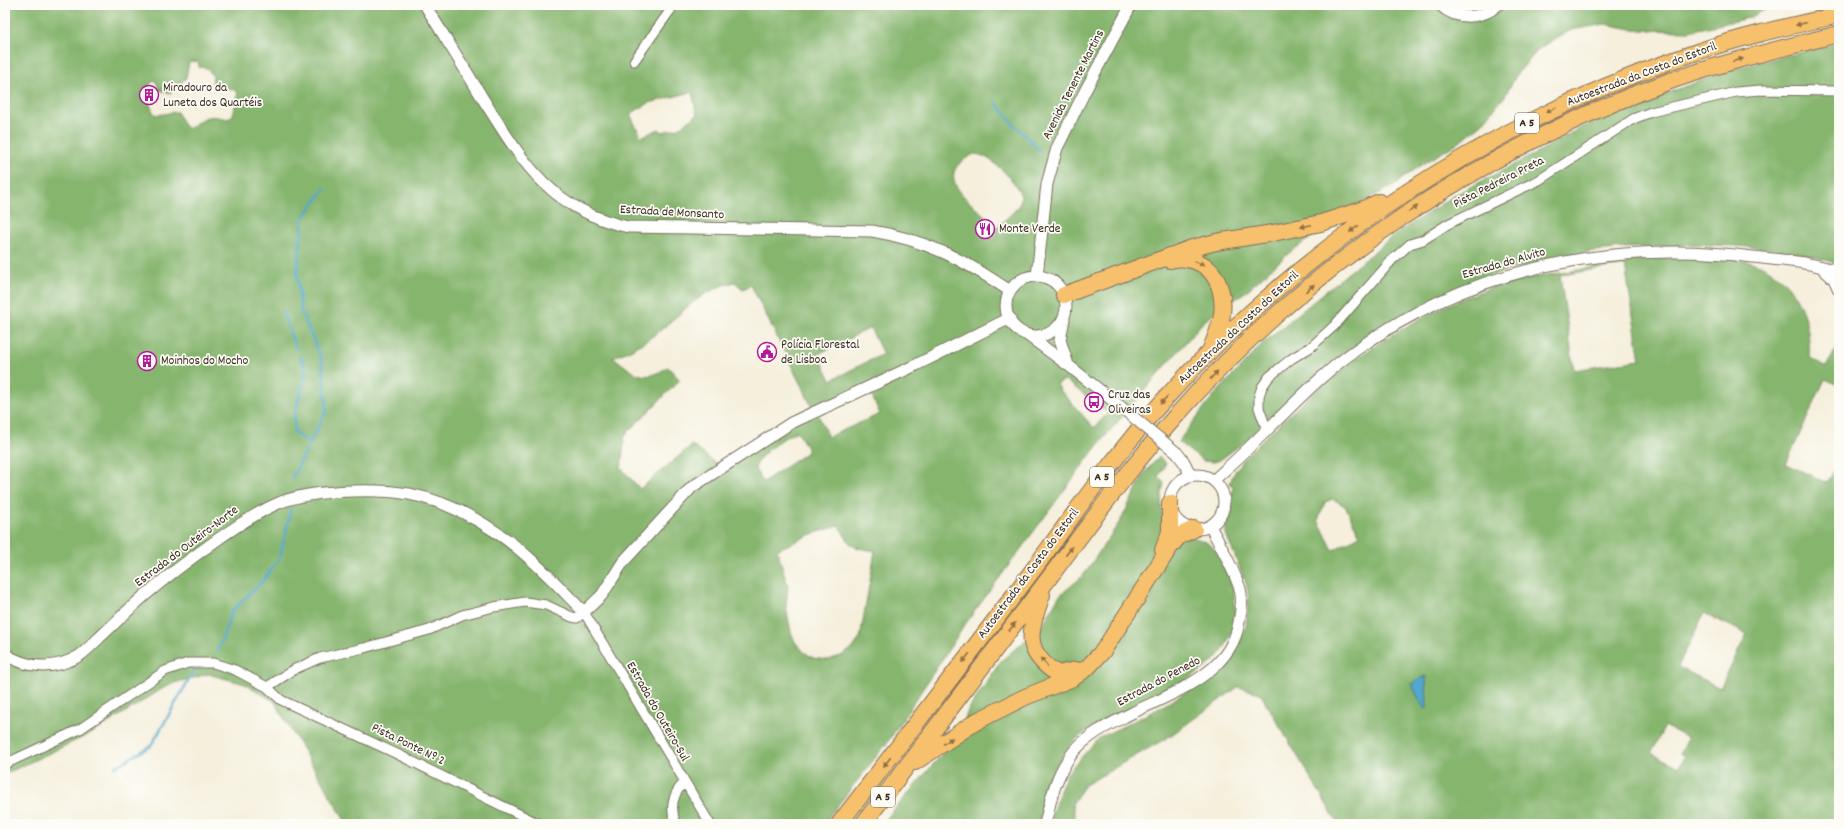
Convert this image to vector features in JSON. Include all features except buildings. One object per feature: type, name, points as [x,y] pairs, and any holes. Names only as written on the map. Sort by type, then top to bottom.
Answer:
[{"type":"highway","name":"Autoestrada da Costa do Estoril","points":[[839,824],[1033,570],[1096,484],[1162,402],[1210,352],[1272,294],[1336,242],[1420,182],[1463,156],[1554,108],[1628,77],[1724,44],[1839,15]]},
{"type":"highway","name":"Autoestrada da Costa do Estoril","points":[[863,824],[1110,497],[1175,417],[1223,366],[1284,309],[1349,255],[1386,227],[1432,197],[1495,160],[1550,132],[1607,106],[1671,81],[1717,66],[1839,34]]},
{"type":"highway","points":[[1064,295],[1161,261],[1192,248],[1216,242],[1321,223],[1361,210],[1420,182]]},
{"type":"highway","points":[[1161,261],[1186,259],[1195,261],[1208,269],[1218,281],[1222,294],[1222,315],[1210,352]]},
{"type":"highway","points":[[1046,582],[1030,635],[1035,653],[1048,667],[1058,674],[1074,672],[1086,664],[1100,648],[1165,547],[1170,532],[1170,503]]},
{"type":"highway","points":[[904,770],[977,721],[1025,697],[1073,678],[1088,667],[1103,651],[1170,547],[1179,536],[1194,529]]},
{"type":"street","name":"Estrada de Monsanto","points":[[425,5],[521,158],[546,187],[578,209],[614,224],[628,227],[713,230],[872,231],[897,235],[921,242],[961,260],[1010,291]]},
{"type":"street","points":[[634,61],[674,5]]},
{"type":"street","name":"Avenida Tenente Martins","points":[[1037,276],[1047,184],[1057,148],[1080,100],[1131,5]]},
{"type":"street","points":[[1440,5],[1453,14],[1471,17],[1487,12],[1498,5]]},
{"type":"street","name":"Pista Pedreira Preta","points":[[1267,430],[1259,408],[1259,396],[1262,387],[1269,377],[1291,359],[1311,347],[1335,325],[1386,265],[1410,244],[1423,240],[1448,224],[1540,180],[1612,131],[1639,116],[1736,92],[1761,90],[1839,91]]},
{"type":"street","name":"Estrada do Alvito","points":[[1214,480],[1328,371],[1372,338],[1423,309],[1463,290],[1509,275],[1576,259],[1647,251],[1710,252],[1818,266],[1839,272]]},
{"type":"street","points":[[1818,266],[1832,276],[1839,290]]},
{"type":"street","points":[[1068,365],[1060,340],[1066,306],[1064,295],[1054,281],[1037,276],[1022,280],[1010,291],[1007,302],[1010,318],[1020,331],[1068,365],[1177,453],[1184,462],[1191,476]]},
{"type":"street","points":[[1020,331],[1034,335],[1042,335],[1055,329],[1064,317]]},
{"type":"street","points":[[267,687],[295,669],[320,658],[430,630],[462,614],[488,608],[525,602],[546,605],[577,618],[602,595],[624,562],[692,487],[791,423],[916,365],[1010,318]]},
{"type":"street","points":[[1191,476],[1205,476],[1214,480],[1221,488],[1224,504],[1222,515],[1210,526],[1194,529],[1184,526],[1175,519],[1170,503],[1174,488],[1181,480],[1191,476]]},
{"type":"street","name":"Estrada do Outeiro-Norte","points":[[5,654],[17,661],[32,666],[49,666],[70,660],[86,650],[144,595],[238,524],[283,502],[300,497],[339,492],[409,494],[436,502],[465,514],[496,532],[533,560],[584,612]]},
{"type":"street","name":"Estrada do Penedo","points":[[1045,824],[1053,788],[1062,767],[1088,737],[1195,681],[1210,671],[1232,647],[1238,632],[1241,613],[1240,590],[1232,567],[1210,526]]},
{"type":"street","name":"Estrada do Outeiro-Sul","points":[[584,612],[684,783],[710,824]]},
{"type":"street","name":"Pista Ponte Nº 2","points":[[5,764],[80,730],[165,671],[188,663],[213,663],[235,670],[267,687],[281,700],[395,753],[539,824]]},
{"type":"street","points":[[676,824],[674,818],[673,799],[677,789],[684,783]]},
{"type":"green space","points":[[5,5],[1451,5],[1466,9],[1481,5],[1774,5],[1749,18],[1689,31],[1637,30],[1605,24],[1571,30],[1540,48],[1517,74],[1505,96],[1481,125],[1456,144],[1421,165],[1391,187],[1360,203],[1289,253],[1244,293],[1203,322],[1097,446],[966,623],[887,743],[823,824],[347,824],[274,701],[245,684],[208,674],[170,684],[92,733],[5,774]],"holes":[[[198,61],[199,67],[207,68],[213,76],[212,84],[238,92],[233,115],[228,119],[221,117],[206,117],[188,129],[177,112],[160,115],[154,114],[148,100],[146,90],[152,82],[156,81],[159,90],[170,93],[186,78],[189,62]],[[692,92],[697,115],[679,128],[662,132],[659,129],[641,137],[630,114],[649,103]],[[974,154],[983,156],[1000,168],[1017,188],[1021,199],[1018,207],[997,227],[968,201],[960,191],[954,182],[954,172],[960,163]],[[735,282],[743,289],[751,285],[812,407],[794,415],[719,466],[692,445],[640,489],[621,468],[625,435],[680,380],[668,367],[652,375],[645,376],[633,372],[613,357],[629,351],[644,342],[709,292],[721,286]],[[870,328],[883,354],[831,380],[818,354]],[[1065,380],[1108,413],[1094,428],[1060,390],[1057,384]],[[870,392],[880,414],[828,437],[818,414]],[[797,431],[809,451],[763,482],[755,469],[757,463],[772,447],[785,437]],[[838,526],[851,544],[875,551],[860,638],[853,648],[841,656],[827,660],[813,658],[804,652],[795,642],[791,632],[786,607],[788,586],[777,550],[809,535]]]},
{"type":"green space","points":[[1839,43],[1839,264],[1820,258],[1764,248],[1687,244],[1587,252],[1501,272],[1469,283],[1439,296],[1405,314],[1278,412],[1251,437],[1220,460],[1213,462],[1203,461],[1178,442],[1210,400],[1263,343],[1393,236],[1455,195],[1533,155],[1576,130],[1606,116],[1732,69]]},
{"type":"green space","points":[[1721,258],[1746,261],[1760,265],[1772,272],[1792,291],[1799,303],[1808,330],[1809,357],[1826,367],[1839,344],[1839,385],[1825,379],[1786,464],[1828,483],[1839,459],[1839,824],[1338,824],[1260,693],[1238,687],[1170,736],[1085,785],[1072,804],[1076,824],[1056,824],[1051,815],[1067,773],[1099,738],[1156,710],[1221,671],[1231,663],[1246,626],[1249,598],[1246,583],[1226,534],[1226,525],[1233,488],[1230,484],[1239,465],[1255,447],[1309,396],[1354,360],[1402,329],[1452,303],[1490,288],[1523,279],[1575,271],[1617,262],[1660,259]],"holes":[[[1625,265],[1640,360],[1574,370],[1560,275]],[[1333,499],[1345,506],[1360,536],[1333,550],[1318,520],[1325,502]],[[1704,613],[1747,634],[1720,688],[1678,667]],[[1665,726],[1688,738],[1680,753],[1685,756],[1679,767],[1651,753]]]},
{"type":"green space","points":[[1159,457],[1166,463],[1158,477],[1164,483],[1161,495],[1163,531],[1200,539],[1208,543],[1220,556],[1231,583],[1235,600],[1233,626],[1223,650],[1214,660],[1183,682],[1093,727],[1080,736],[1070,746],[1055,768],[1045,795],[1039,824],[882,824],[943,753],[959,737],[968,710],[1001,661],[1042,626],[1059,596],[1083,576],[1121,520],[1145,472]]},
{"type":"water","points":[[1426,676],[1427,708],[1424,709],[1411,684]]},
{"type":"waterway","points":[[996,103],[1016,127]]},
{"type":"waterway","points":[[1019,129],[1039,150]]},
{"type":"waterway","points":[[292,478],[327,410],[322,361],[301,311],[297,275],[303,218],[325,188]]},
{"type":"waterway","points":[[282,311],[296,348]]},
{"type":"waterway","points":[[300,356],[304,364],[306,374],[295,413],[294,432],[310,444]]},
{"type":"waterway","points":[[218,651],[232,611],[262,582],[280,557],[291,509]]},
{"type":"waterway","points":[[115,767],[151,746],[195,669]]},
{"type":"place","name":"Miradouro da Luneta dos Quartéis","points":[[149,95]]},
{"type":"place","name":"Monte Verde","points":[[985,229]]},
{"type":"place","name":"Polícia Florestal de Lisboa","points":[[767,352]]},
{"type":"place","name":"Moinhos do Mocho","points":[[147,361]]},
{"type":"place","name":"Cruz das Oliveiras","points":[[1094,402]]}]
